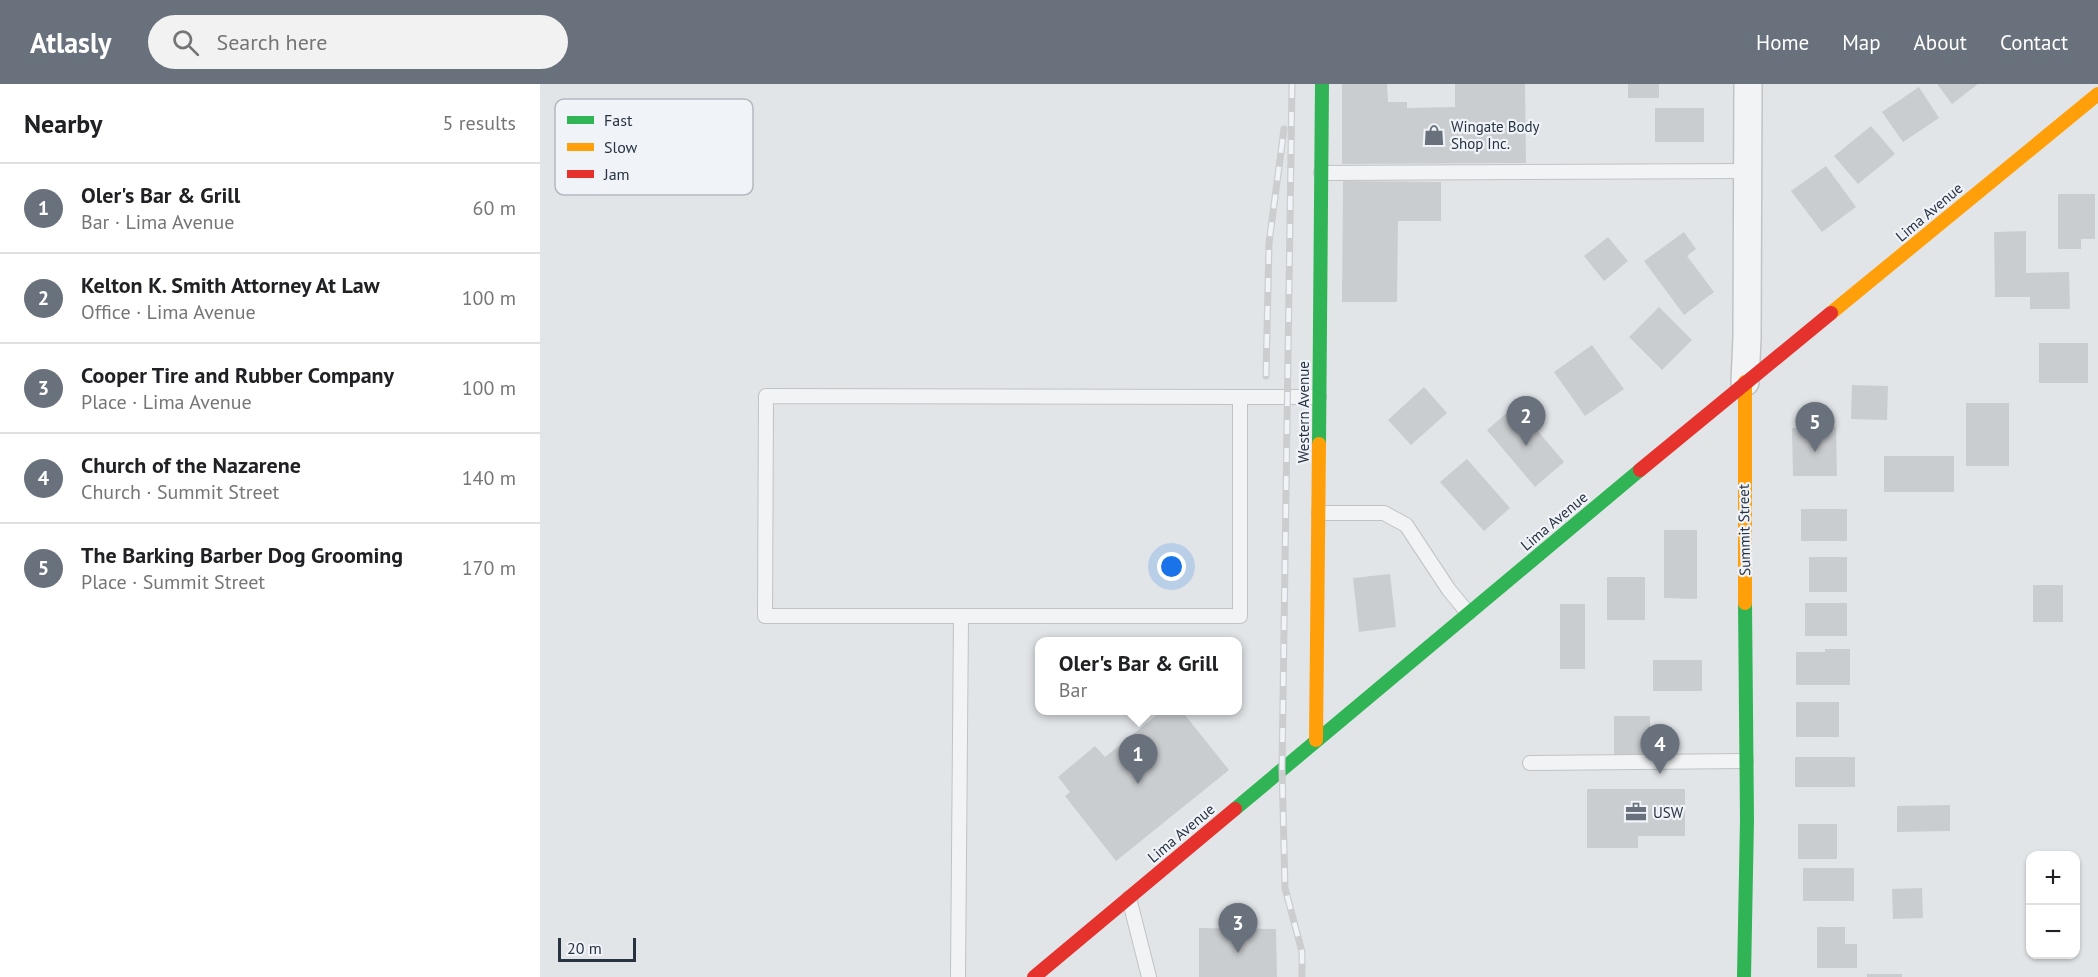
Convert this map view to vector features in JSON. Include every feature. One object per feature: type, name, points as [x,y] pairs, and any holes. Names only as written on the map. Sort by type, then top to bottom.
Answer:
[{"type":"main road","name":"Western Avenue","points":[[1316,740],[1322,84]]},
{"type":"main road","name":"Lima Avenue","points":[[1034,977],[1745,382],[2098,94]]},
{"type":"main road","name":"Summit Street","points":[[1744,977],[1745,382]]},
{"type":"street","name":"Summit Street","points":[[1745,382],[1749,84]]},
{"type":"lane","points":[[1321,173],[1747,171]]},
{"type":"lane","points":[[1240,397],[1240,616],[765,616],[766,396],[1240,397],[1320,398]]},
{"type":"lane","points":[[1319,513],[1384,513],[1407,525],[1449,590],[1468,614]]},
{"type":"lane","points":[[958,977],[961,616]]},
{"type":"lane","points":[[1530,763],[1746,761]]},
{"type":"lane","points":[[1129,898],[1149,977]]},
{"type":"building","name":"Wingate Body Shop Inc.","points":[[1342,84],[1387,84],[1388,102],[1407,102],[1407,108],[1455,107],[1455,84],[1525,84],[1526,163],[1342,164]]},
{"type":"building","points":[[1628,84],[1659,84],[1659,98],[1628,98]]},
{"type":"building","points":[[1937,84],[1978,84],[1952,104]]},
{"type":"building","points":[[1919,87],[1939,118],[1903,142],[1882,112]]},
{"type":"building","points":[[1655,108],[1704,108],[1704,142],[1655,142]]},
{"type":"building","points":[[1871,126],[1895,154],[1858,184],[1834,156]]},
{"type":"building","points":[[1826,166],[1856,207],[1822,232],[1791,191]]},
{"type":"building","points":[[1343,181],[1441,182],[1441,221],[1398,221],[1397,302],[1342,302]]},
{"type":"building","points":[[2058,194],[2095,194],[2095,239],[2081,239],[2081,249],[2058,249]]},
{"type":"building","points":[[2026,231],[2026,273],[2069,272],[2070,309],[2030,309],[2030,297],[1995,297],[1994,232]]},
{"type":"building","points":[[1684,232],[1696,249],[1687,256],[1714,292],[1684,315],[1644,261]]},
{"type":"building","points":[[1608,237],[1628,261],[1604,281],[1584,256]]},
{"type":"building","points":[[1659,307],[1692,340],[1662,370],[1629,337]]},
{"type":"building","points":[[2039,343],[2088,343],[2088,383],[2039,383]]},
{"type":"building","points":[[1592,345],[1624,389],[1585,416],[1554,372]]},
{"type":"building","points":[[1852,385],[1888,386],[1887,420],[1851,419]]},
{"type":"building","points":[[1424,387],[1447,413],[1411,445],[1388,420]]},
{"type":"building","points":[[1966,403],[2009,403],[2009,466],[1966,466]]},
{"type":"building","points":[[1516,405],[1564,462],[1535,487],[1487,430]]},
{"type":"building","points":[[1836,427],[1837,476],[1793,476],[1792,428]]},
{"type":"building","points":[[1884,456],[1954,456],[1954,492],[1884,492]]},
{"type":"building","points":[[1467,459],[1510,508],[1484,531],[1440,482]]},
{"type":"building","points":[[1801,509],[1847,509],[1847,541],[1801,541]]},
{"type":"building","points":[[1664,530],[1697,530],[1697,599],[1664,598]]},
{"type":"building","points":[[1809,557],[1847,557],[1847,592],[1809,592]]},
{"type":"building","points":[[1390,574],[1396,627],[1359,632],[1353,578]]},
{"type":"building","points":[[1607,577],[1645,577],[1645,620],[1607,620]]},
{"type":"building","points":[[2033,585],[2063,585],[2063,622],[2033,622]]},
{"type":"building","points":[[1805,603],[1847,603],[1847,636],[1805,636]]},
{"type":"building","points":[[1560,604],[1585,604],[1585,669],[1560,669]]},
{"type":"building","points":[[1825,649],[1850,649],[1850,685],[1796,685],[1796,652],[1825,652]]},
{"type":"building","points":[[1653,660],[1702,660],[1702,691],[1653,691]]},
{"type":"building","points":[[1796,702],[1839,702],[1839,737],[1796,737]]},
{"type":"building","points":[[1157,715],[1185,715],[1229,770],[1116,861],[1065,796],[1070,792],[1058,777],[1095,746],[1105,757]]},
{"type":"building","points":[[1614,716],[1650,716],[1650,755],[1614,755]]},
{"type":"building","points":[[1795,757],[1855,757],[1855,787],[1795,787]]},
{"type":"building","name":"USW","points":[[1587,789],[1685,789],[1685,836],[1638,836],[1638,848],[1587,848]]},
{"type":"building","points":[[1950,805],[1950,831],[1897,832],[1897,806]]},
{"type":"building","points":[[1798,824],[1837,824],[1837,859],[1798,859]]},
{"type":"building","points":[[1803,868],[1854,868],[1854,901],[1803,901]]},
{"type":"building","points":[[1922,888],[1923,918],[1893,919],[1892,889]]},
{"type":"building","points":[[1817,927],[1845,927],[1845,944],[1857,944],[1857,968],[1817,968]]},
{"type":"building","points":[[1199,928],[1276,929],[1277,977],[1199,977]]},
{"type":"building","points":[[1867,974],[1902,974],[1902,977],[1867,977]]},
{"type":"railway","points":[[1292,84],[1282,768],[1285,888],[1302,952],[1302,977]]},
{"type":"railway","points":[[1266,376],[1269,243],[1284,129]]},
{"type":"traffic: fast","points":[[1319,444],[1322,84]]},
{"type":"traffic: fast","points":[[1235,809],[1640,470]]},
{"type":"traffic: fast","points":[[1744,977],[1747,819],[1745,603]]},
{"type":"traffic: slow","points":[[1831,313],[2098,94]]},
{"type":"traffic: slow","points":[[1745,382],[1745,603]]},
{"type":"traffic: slow","points":[[1316,740],[1319,444]]},
{"type":"traffic: jam","points":[[1640,470],[1831,313]]},
{"type":"traffic: jam","points":[[1034,977],[1235,809]]},
{"type":"place","name":"Wingate Body Shop Inc.","points":[[1434,135]]},
{"type":"place","name":"Kelton K. Smith Attorney At Law","points":[[1526,446]]},
{"type":"place","name":"The Barking Barber Dog Grooming","points":[[1815,452]]},
{"type":"place","name":"Church of the Nazarene","points":[[1660,774]]},
{"type":"place","name":"Oler's Bar & Grill","points":[[1138,784]]},
{"type":"place","name":"USW","points":[[1636,812]]},
{"type":"place","name":"Cooper Tire and Rubber Company","points":[[1238,953]]}]
